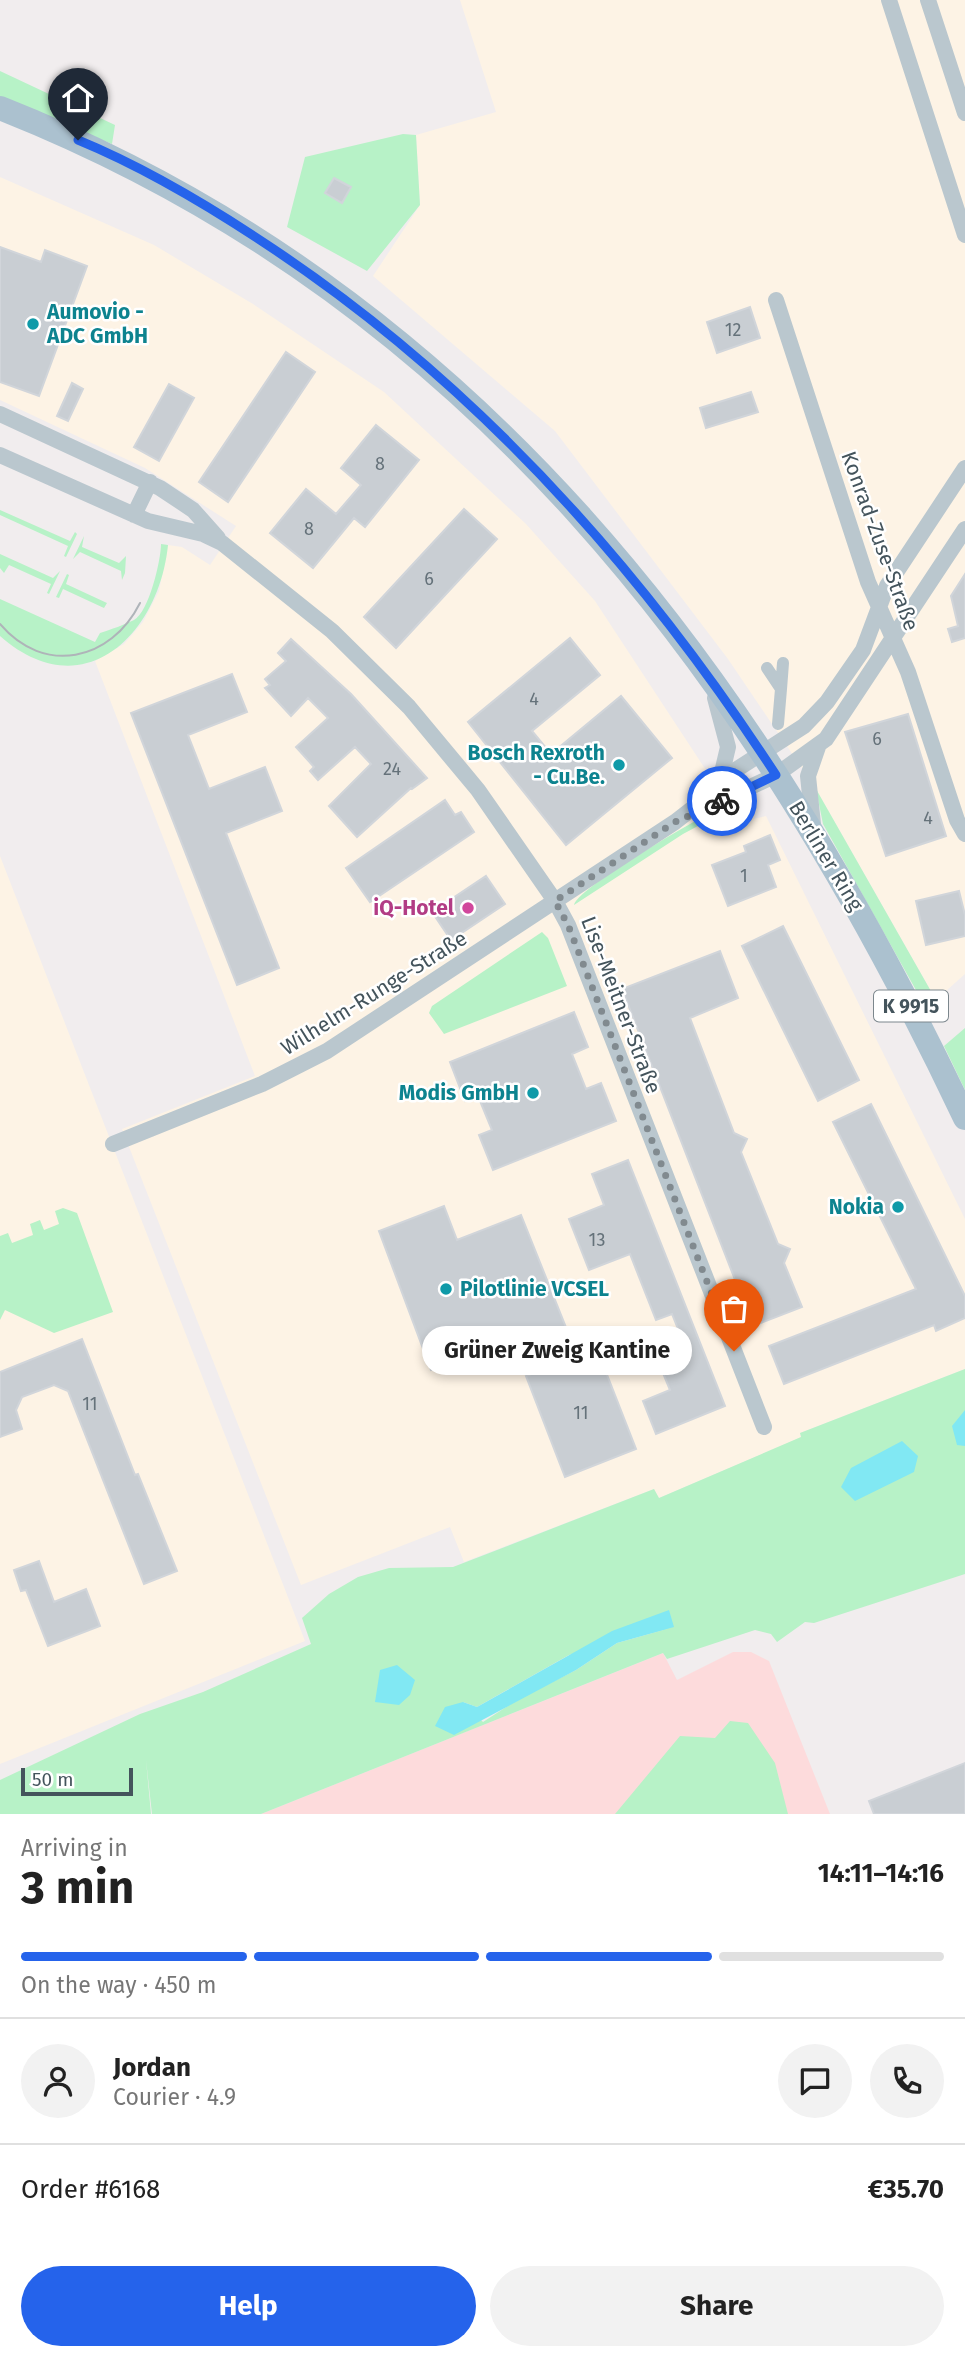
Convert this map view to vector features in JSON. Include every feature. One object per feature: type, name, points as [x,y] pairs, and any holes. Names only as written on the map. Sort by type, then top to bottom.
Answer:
[{"type":"main road","name":"Berliner Ring","points":[[0,108],[98,148],[202,204],[329,285],[414,353],[569,501],[644,589],[709,675],[770,764],[879,945],[965,1118]]},
{"type":"street","points":[[889,0],[965,235]]},
{"type":"street","points":[[928,0],[965,113]]},
{"type":"street","name":"Konrad-Zuse-Straße","points":[[776,299],[878,607],[908,672],[957,820],[965,834]]},
{"type":"street","name":"Lise-Meitner-Straße","points":[[0,414],[150,482],[193,510],[222,543],[318,620],[395,692],[478,790],[555,901],[568,925],[764,1427]]},
{"type":"street","name":"Lise-Meitner-Straße","points":[[0,455],[134,515],[222,543]]},
{"type":"street","points":[[770,764],[833,696],[863,650],[887,586],[965,468]]},
{"type":"street","points":[[134,515],[150,482]]},
{"type":"street","points":[[818,843],[810,810],[808,785],[811,762],[819,745],[842,718],[965,529]]},
{"type":"street","points":[[778,724],[783,663]]},
{"type":"street","points":[[767,668],[781,689]]},
{"type":"street","points":[[709,675],[728,747],[726,763],[716,788]]},
{"type":"street","points":[[770,764],[819,745]]},
{"type":"street","name":"Wilhelm-Runge-Straße","points":[[675,822],[731,773],[770,764]]},
{"type":"street","name":"Wilhelm-Runge-Straße","points":[[113,1144],[245,1091],[311,1060],[675,822],[770,764]]},
{"type":"shaded area","points":[[460,0],[965,0],[965,974],[936,1000],[816,789],[728,659],[555,431],[373,276],[420,205],[416,135],[496,112]]},
{"type":"shaded area","points":[[0,177],[154,245],[253,304],[384,392],[526,524],[595,601],[740,822],[766,816],[965,1219],[965,1369],[800,1433],[802,1437],[659,1498],[654,1489],[464,1562],[450,1527],[301,1585],[122,1129],[255,1076],[95,661],[124,644],[143,622],[159,591],[168,545],[182,547],[210,565],[236,526],[145,468],[0,400]]},
{"type":"shaded area","points":[[0,856],[305,1641],[0,1764]]},
{"type":"shaded area","points":[[733,1652],[751,1652],[769,1661],[830,1814],[261,1814],[663,1653],[677,1680]]},
{"type":"green space","points":[[0,71],[115,125],[112,144],[0,97]]},
{"type":"green space","points":[[403,134],[416,135],[420,205],[367,271],[287,227],[305,157]]},
{"type":"green space","points":[[0,510],[70,541],[75,532],[77,534],[66,557],[64,556],[68,546],[0,515]]},
{"type":"green space","points":[[84,536],[82,547],[119,563],[126,556],[122,580],[121,571],[80,552],[73,559]]},
{"type":"green space","points":[[161,544],[168,545],[162,578],[150,607],[133,633],[112,652],[87,663],[60,665],[31,657],[0,636],[0,599],[95,642],[100,633],[134,620],[145,607],[149,597]]},
{"type":"green space","points":[[0,554],[53,578],[60,571],[49,594],[47,593],[51,584],[9,565],[4,573],[0,568]]},
{"type":"green space","points":[[67,574],[66,584],[107,603],[104,608],[63,589],[59,598],[56,597]]},
{"type":"green space","points":[[816,789],[936,1000],[926,1008],[823,824]]},
{"type":"green space","points":[[751,791],[752,797],[683,834],[574,905],[600,880],[626,863]]},
{"type":"green space","points":[[542,932],[548,938],[567,986],[444,1034],[429,1013],[432,1006]]},
{"type":"green space","points":[[965,1028],[965,1090],[944,1046]]},
{"type":"green space","points":[[63,1208],[77,1213],[113,1312],[54,1333],[5,1310],[0,1320],[0,1236],[8,1233],[12,1243],[33,1235],[30,1224],[40,1220],[44,1230],[59,1224],[55,1211]]},
{"type":"green space","points":[[965,1369],[965,1574],[814,1623],[805,1622],[777,1642],[771,1634],[755,1630],[667,1659],[663,1653],[261,1814],[152,1814],[146,1760],[151,1814],[0,1814],[0,1780],[140,1714],[203,1692],[311,1644],[302,1618],[329,1594],[358,1577],[389,1568],[453,1567],[654,1489],[659,1498],[801,1437],[800,1433]],"holes":[[[674,1627],[617,1643],[576,1670],[517,1700],[483,1722],[463,1702],[477,1707],[569,1655]]]},
{"type":"green space","points":[[730,1721],[748,1723],[775,1763],[788,1814],[615,1814],[680,1736],[715,1738]]},
{"type":"water","points":[[965,1410],[965,1446],[957,1445],[952,1426]]},
{"type":"water","points":[[902,1441],[918,1456],[914,1472],[855,1501],[841,1487],[851,1468]]},
{"type":"water","points":[[669,1610],[674,1627],[617,1643],[576,1670],[454,1735],[435,1726],[445,1707],[463,1702],[477,1707],[612,1631]]},
{"type":"water","points":[[397,1665],[415,1680],[410,1695],[399,1705],[375,1702],[380,1670]]},
{"type":"building","points":[[334,178],[351,187],[342,203],[325,193]]},
{"type":"building","name":"Aumovio - ADC GmbH","points":[[0,247],[41,262],[45,250],[87,266],[39,396],[0,382]]},
{"type":"building","points":[[750,307],[760,338],[717,353],[707,322]]},
{"type":"building","points":[[286,352],[315,372],[228,502],[199,482]]},
{"type":"building","points":[[72,383],[83,389],[68,421],[57,416]]},
{"type":"building","points":[[169,384],[194,398],[159,461],[134,447]]},
{"type":"building","points":[[751,392],[758,412],[706,428],[700,408]]},
{"type":"building","points":[[376,425],[419,460],[365,527],[354,518],[313,568],[270,533],[306,489],[336,514],[361,485],[341,468]]},
{"type":"building","points":[[464,509],[497,539],[396,648],[364,617]]},
{"type":"building","points":[[965,574],[965,638],[952,642],[948,629],[958,626],[951,596]]},
{"type":"building","name":"Bosch Rexroth - Cu.Be.","points":[[570,638],[600,675],[532,731],[551,754],[621,696],[672,758],[566,845],[468,722]]},
{"type":"building","points":[[291,639],[351,694],[427,778],[411,788],[357,837],[329,806],[371,764],[355,747],[318,780],[310,771],[314,767],[296,747],[328,718],[308,698],[291,716],[265,688],[270,685],[265,679],[286,661],[278,653]]},
{"type":"building","points":[[232,674],[247,712],[188,735],[209,789],[265,767],[282,811],[226,833],[279,968],[237,985],[131,713]]},
{"type":"building","points":[[908,714],[946,836],[886,856],[845,732]]},
{"type":"building","points":[[445,800],[455,815],[461,812],[474,832],[370,902],[346,868]]},
{"type":"building","points":[[770,835],[780,860],[768,865],[776,887],[728,906],[712,865],[746,852],[744,846]]},
{"type":"building","name":"iQ-Hotel","points":[[486,876],[505,904],[451,940],[432,912]]},
{"type":"building","points":[[959,891],[965,915],[965,936],[926,945],[916,901]]},
{"type":"building","points":[[783,926],[859,1080],[818,1101],[742,946]]},
{"type":"building","points":[[720,951],[738,998],[690,1018],[734,1133],[747,1139],[741,1152],[778,1244],[790,1249],[784,1263],[802,1307],[753,1326],[622,989]]},
{"type":"building","name":"Modis GmbH","points":[[574,1012],[588,1047],[572,1054],[586,1089],[601,1083],[616,1121],[493,1170],[479,1135],[492,1130],[478,1096],[465,1101],[450,1062]]},
{"type":"building","name":"Nokia","points":[[871,1104],[965,1296],[965,1318],[936,1331],[934,1325],[784,1384],[769,1346],[916,1289],[833,1122]]},
{"type":"building","points":[[628,1160],[725,1406],[656,1434],[643,1401],[670,1390],[656,1356],[684,1344],[672,1314],[656,1320],[630,1254],[589,1270],[569,1219],[604,1205],[592,1174]]},
{"type":"building","points":[[444,1206],[457,1240],[521,1215],[567,1330],[517,1350],[513,1339],[431,1370],[379,1231]]},
{"type":"building","points":[[82,1339],[135,1475],[138,1474],[177,1571],[144,1584],[68,1391],[54,1385],[22,1397],[16,1410],[22,1429],[0,1437],[0,1372]]},
{"type":"building","points":[[597,1349],[636,1449],[565,1477],[526,1376]]},
{"type":"building","points":[[39,1561],[54,1602],[86,1589],[100,1626],[48,1646],[26,1590],[21,1591],[14,1570]]},
{"type":"building","points":[[965,1763],[965,1814],[874,1814],[869,1801]]},
{"type":"tram line","points":[[0,624],[17,640],[36,651],[56,656],[76,655],[95,649],[112,638],[127,623],[140,603]]},
{"type":"way so far","points":[[722,801],[675,822],[555,901],[568,925],[734,1351]]},
{"type":"place","name":"Aumovio - ADC GmbH","points":[[33,324]]},
{"type":"place","name":"Bosch Rexroth - Cu.Be.","points":[[619,765]]},
{"type":"place","name":"iQ-Hotel","points":[[468,908]]},
{"type":"place","name":"Modis GmbH","points":[[533,1093]]},
{"type":"place","name":"Nokia","points":[[898,1207]]},
{"type":"place","name":"Pilotlinie VCSEL","points":[[446,1289]]},
{"type":"place","name":"Grüner Zweig Kantine","points":[[734,1351]]},
{"type":"route","points":[[78,140],[202,204],[329,285],[414,353],[569,501],[666,616],[776,775],[722,801]]}]
